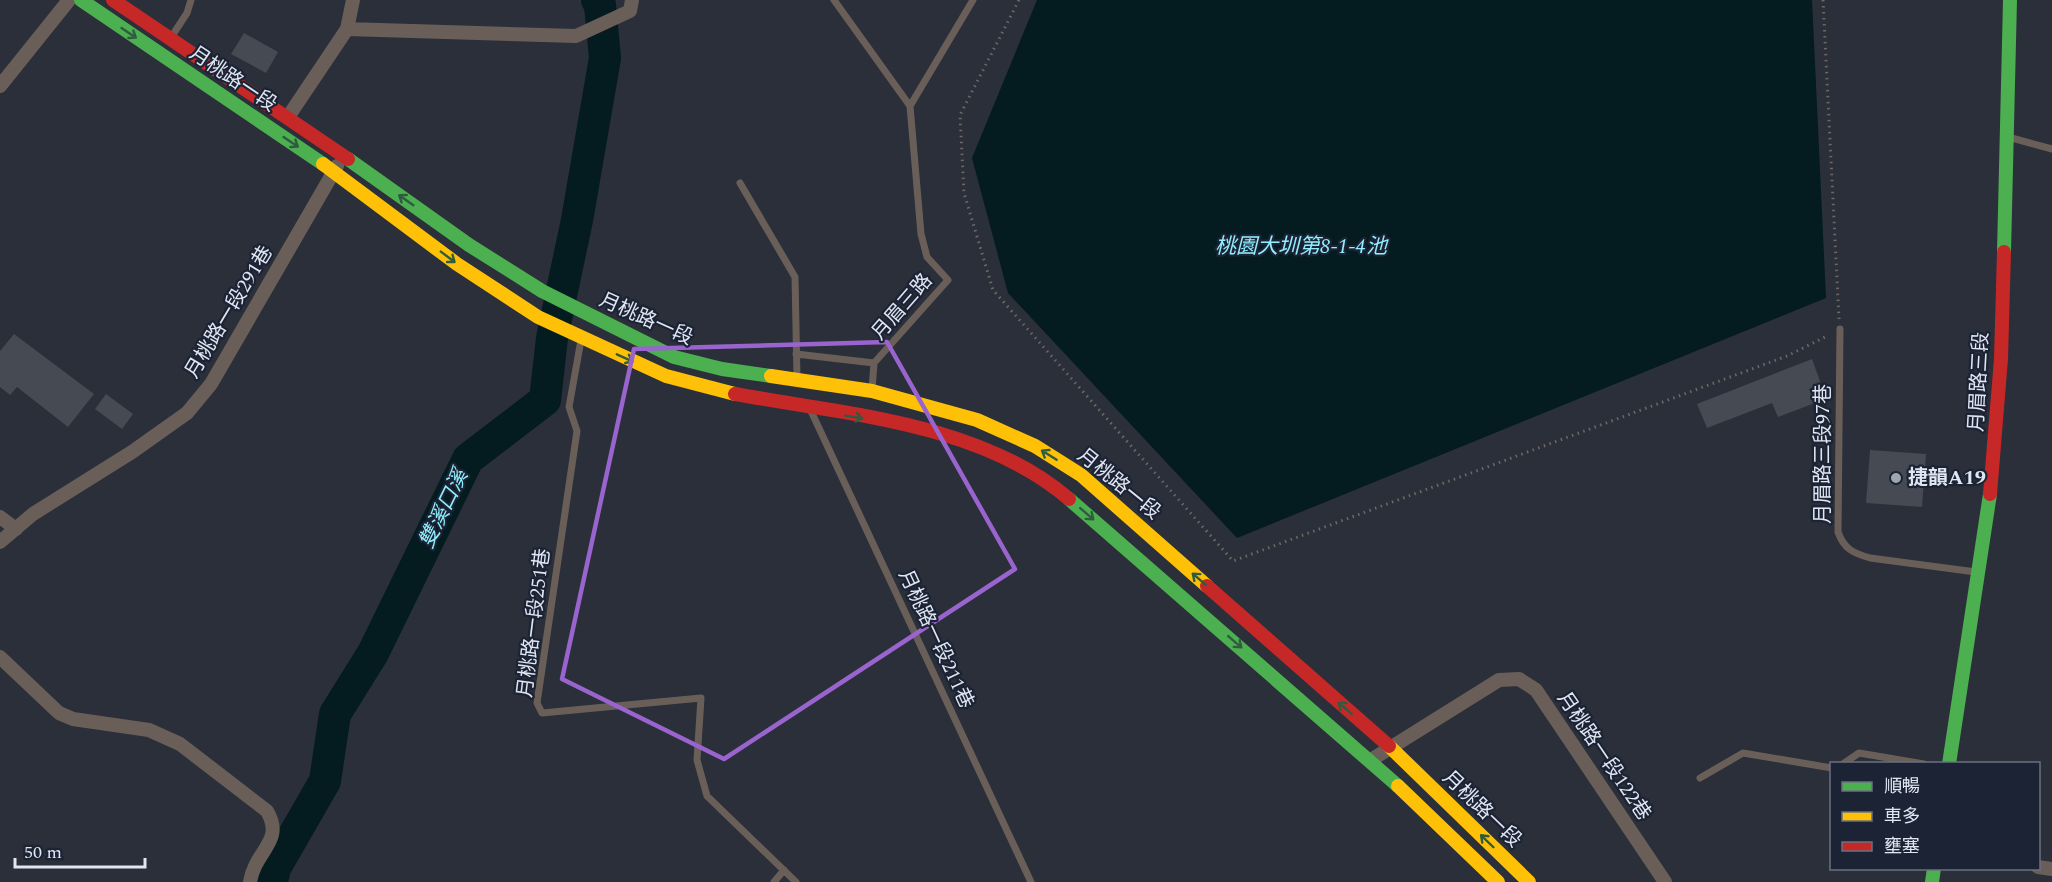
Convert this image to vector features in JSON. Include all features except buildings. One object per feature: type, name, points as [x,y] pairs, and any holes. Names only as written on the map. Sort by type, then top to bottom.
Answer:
[{"type":"street","points":[[0,86],[69,0]]},
{"type":"street","name":"月桃路一段","points":[[81,0],[334,172],[457,264],[538,317],[577,336]]},
{"type":"street","name":"月桃路一段","points":[[113,0],[288,117],[469,245],[542,291],[674,357],[722,369],[872,391],[976,420],[1035,446],[1081,475],[1391,748],[1529,882]]},
{"type":"street","points":[[288,117],[347,29],[353,0]]},
{"type":"street","name":"月眉路三段","points":[[1950,762],[1993,473],[2000,371],[2010,0]]},
{"type":"street","points":[[347,29],[576,36],[631,5]]},
{"type":"street","name":"月桃路一段291巷","points":[[0,542],[33,514],[132,452],[187,413],[212,384],[343,156]]},
{"type":"street","points":[[577,336],[666,376],[709,389],[811,410],[912,426],[982,446],[1052,484],[1371,760],[1498,882]]},
{"type":"street","points":[[797,380],[811,410]]},
{"type":"street","points":[[0,517],[16,529]]},
{"type":"street","points":[[0,657],[59,713],[73,719],[149,730],[180,744],[267,811],[274,823],[274,833],[257,860],[250,882]]},
{"type":"street","name":"月桃路一段122巷","points":[[1371,760],[1500,680],[1520,679],[1536,690],[1556,717],[1665,882]]},
{"type":"lane","points":[[171,39],[187,14],[191,0]]},
{"type":"lane","points":[[834,0],[910,106],[973,0]]},
{"type":"lane","name":"月眉三路","points":[[872,391],[874,363],[948,280],[927,257],[921,234],[910,106]]},
{"type":"lane","points":[[2006,136],[2052,149]]},
{"type":"lane","points":[[740,183],[795,277],[797,380]]},
{"type":"lane","name":"月眉路三段97巷","points":[[1840,329],[1838,532],[1842,545],[1854,554],[1870,558],[1978,572]]},
{"type":"lane","name":"月桃路一段251巷","points":[[577,336],[569,407],[577,431],[537,703],[542,713],[700,698],[697,760],[707,796],[796,882]]},
{"type":"lane","points":[[796,354],[874,363]]},
{"type":"lane","name":"月桃路一段211巷","points":[[811,410],[1031,882]]},
{"type":"lane","points":[[1700,778],[1743,753],[1830,768]]},
{"type":"lane","points":[[1846,762],[1859,753],[1912,762]]},
{"type":"lane","points":[[774,882],[784,870]]},
{"type":"path","points":[[1019,0],[960,116],[964,193],[993,290],[1233,561],[1787,356],[1840,329],[1824,0]]},
{"type":"highlighted area","points":[[887,342],[1015,569],[724,759],[562,679],[634,349]]},
{"type":"water","name":"桃園大圳第8-1-4池","points":[[1037,0],[1812,0],[1826,298],[1237,538],[1008,293],[972,158]]},
{"type":"waterway","name":"雙溪口溪","points":[[272,882],[275,868],[325,781],[335,714],[373,653],[468,459],[545,400],[552,338],[577,220],[605,58],[600,5],[597,0]]},
{"type":"traffic: fast","points":[[81,0],[323,164]]},
{"type":"traffic: fast","points":[[2004,252],[2010,0]]},
{"type":"traffic: fast","points":[[348,159],[469,245],[542,291],[674,357],[722,369],[771,376]]},
{"type":"traffic: fast","points":[[1949,762],[1990,494]]},
{"type":"traffic: fast","points":[[1069,499],[1398,786]]},
{"type":"traffic: fast","points":[[1932,882],[1934,870]]},
{"type":"traffic: slow","points":[[323,164],[457,264],[538,317],[666,376],[735,394]]},
{"type":"traffic: slow","points":[[771,376],[872,391],[977,420],[1035,446],[1081,475],[1207,586]]},
{"type":"traffic: slow","points":[[1389,746],[1529,882]]},
{"type":"traffic: slow","points":[[1398,786],[1498,882]]},
{"type":"traffic: jam","points":[[113,0],[348,159]]},
{"type":"traffic: jam","points":[[1990,494],[2001,359],[2004,252]]},
{"type":"traffic: jam","points":[[735,394],[866,416],[954,438],[995,453],[1034,473],[1069,499]]},
{"type":"traffic: jam","points":[[1207,586],[1389,746]]},
{"type":"place","name":"捷韻A19","points":[[1896,478]]}]
